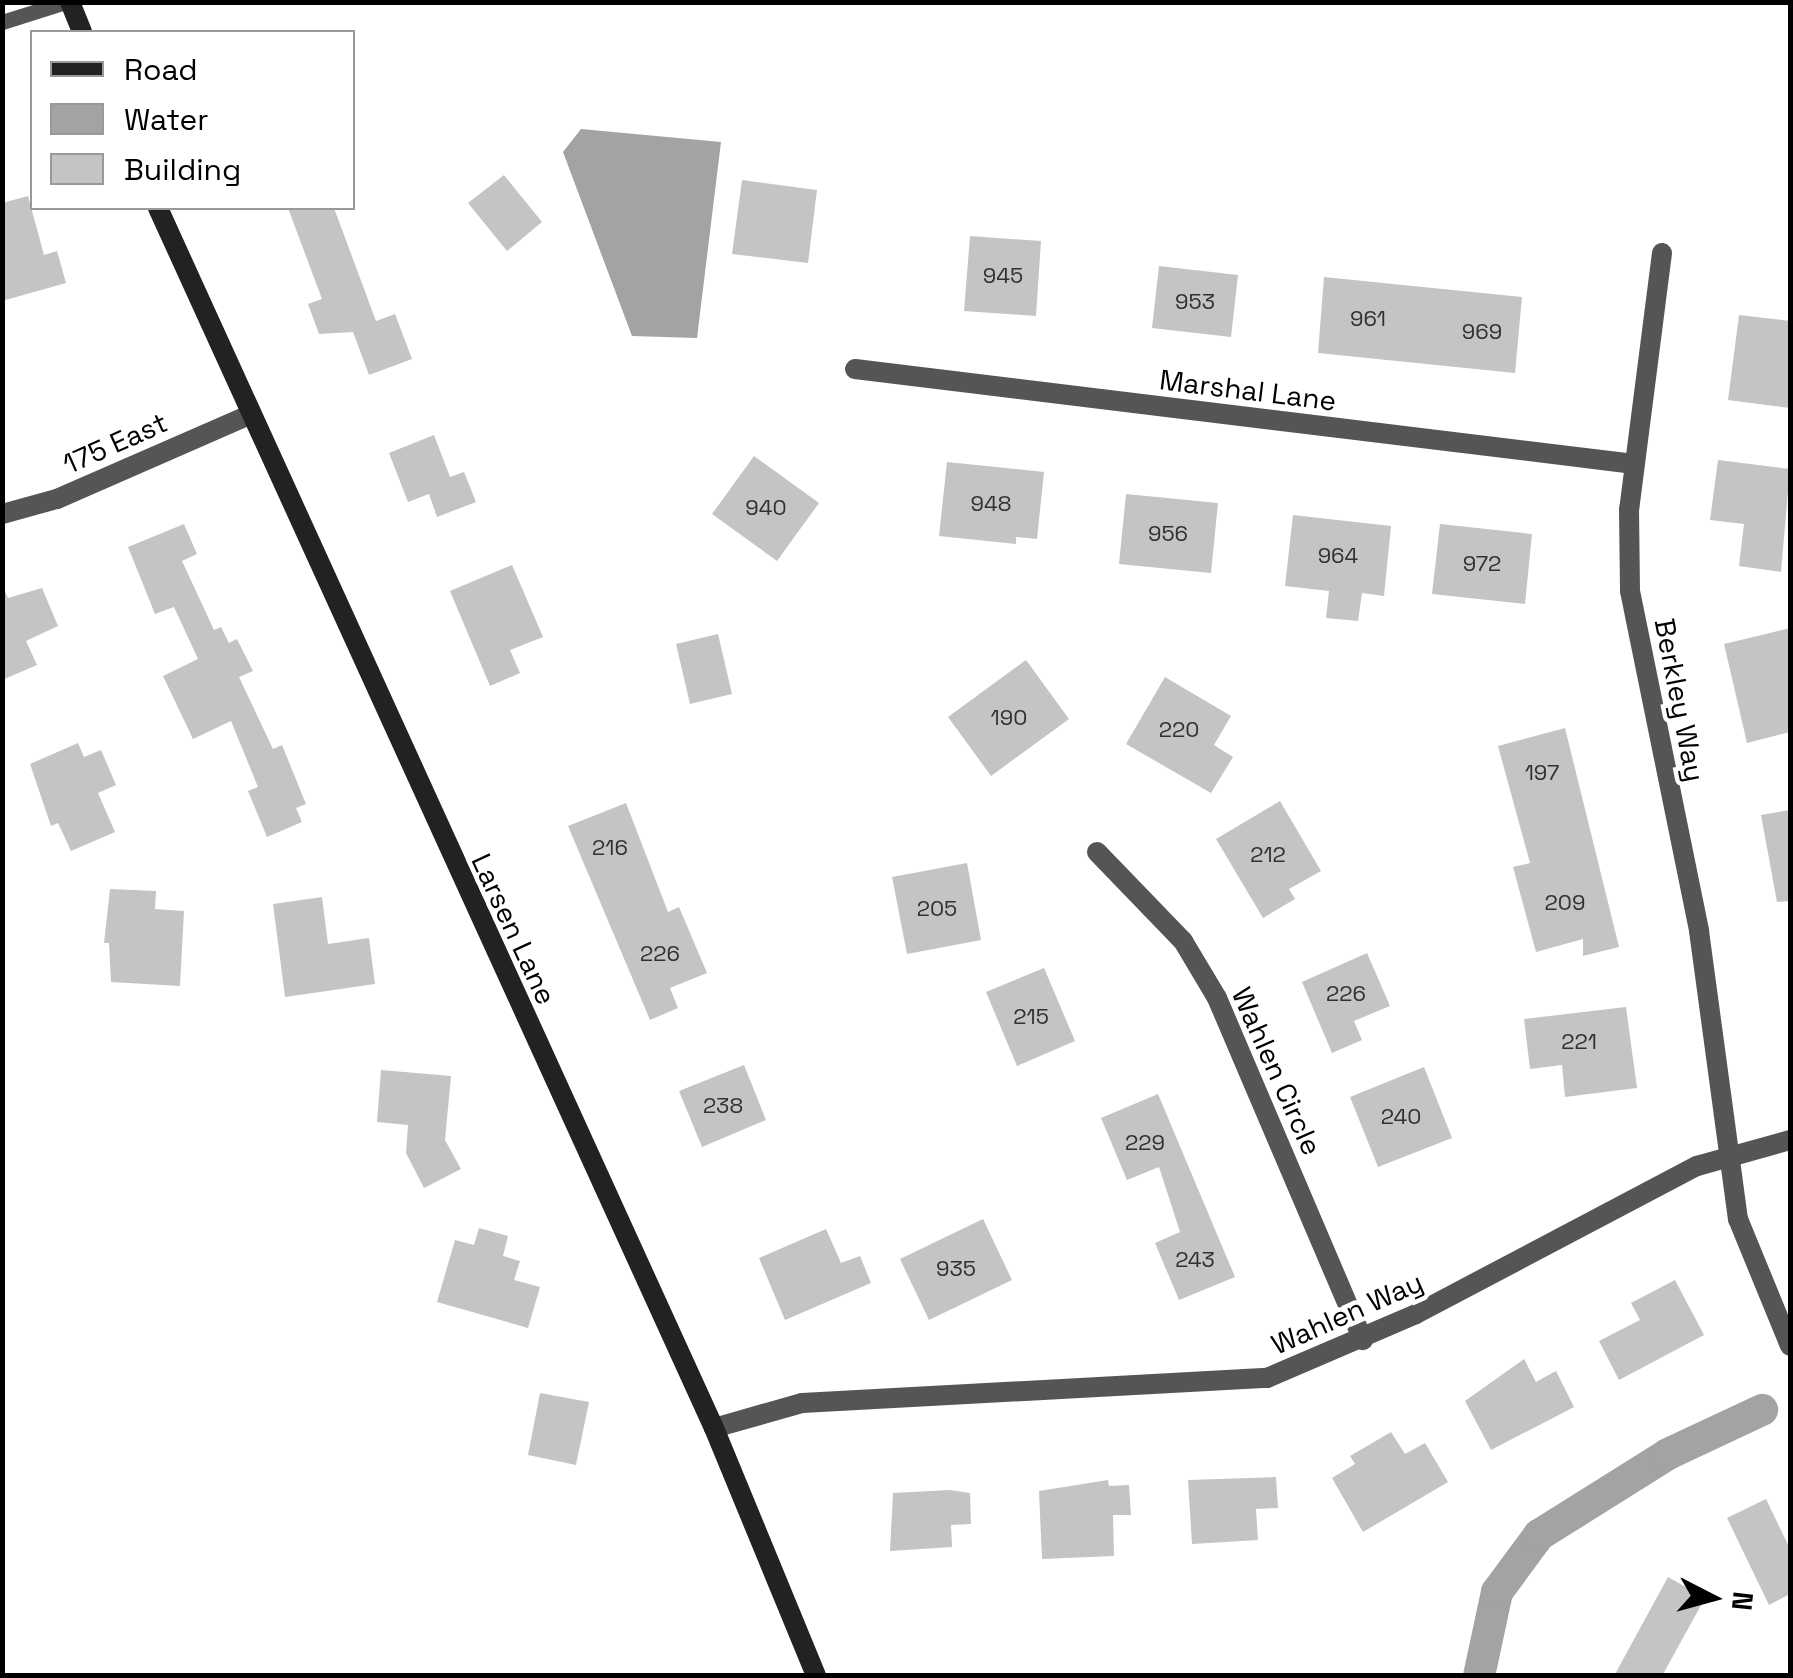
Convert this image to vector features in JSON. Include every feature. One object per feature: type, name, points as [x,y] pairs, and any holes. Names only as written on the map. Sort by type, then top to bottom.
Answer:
[{"type":"main road","points":[[68,2],[81,30]]},
{"type":"main road","name":"Larsen Lane","points":[[159,210],[247,416],[714,1428],[816,1676]]},
{"type":"street","name":"Berkley Way","points":[[1662,253],[1634,464],[1630,590],[1699,932],[1738,1220],[1790,1346]]},
{"type":"street","name":"Marshal Lane","points":[[855,369],[1634,464]]},
{"type":"street","name":"175 East","points":[[2,514],[57,499],[247,416]]},
{"type":"street","name":"Wahlen Circle","points":[[1096,852],[1184,941],[1217,998],[1363,1340]]},
{"type":"street","name":"Wahlen Way","points":[[714,1428],[802,1403],[1268,1378],[1363,1340],[1696,1166],[1790,1140]]},
{"type":"lane","points":[[2,22],[68,2]]},
{"type":"water","points":[[581,129],[721,142],[697,338],[632,336],[563,152]]},
{"type":"building","points":[[504,175],[542,222],[507,251],[468,203]]},
{"type":"building","points":[[742,180],[817,190],[808,263],[732,254]]},
{"type":"building","points":[[28,196],[44,255],[57,251],[66,283],[2,301],[2,203]]},
{"type":"building","points":[[289,210],[335,210],[376,321],[395,314],[412,359],[369,375],[353,332],[319,334],[308,304],[322,299]]},
{"type":"building","points":[[970,236],[1041,241],[1036,316],[964,311]]},
{"type":"building","points":[[1159,266],[1238,275],[1231,337],[1152,328]]},
{"type":"building","points":[[1324,277],[1522,297],[1515,373],[1318,353]]},
{"type":"building","points":[[1739,315],[1790,321],[1790,408],[1728,400]]},
{"type":"building","points":[[434,435],[450,477],[464,472],[476,502],[437,517],[429,494],[408,502],[389,453]]},
{"type":"building","points":[[754,456],[819,503],[777,561],[712,514]]},
{"type":"building","points":[[1718,460],[1790,469],[1781,572],[1739,566],[1744,524],[1710,520]]},
{"type":"building","points":[[947,462],[1044,472],[1037,539],[1016,537],[1016,544],[939,536]]},
{"type":"building","points":[[1126,494],[1218,503],[1211,573],[1119,564]]},
{"type":"building","points":[[1293,515],[1391,526],[1384,596],[1362,593],[1358,621],[1326,618],[1329,591],[1285,586]]},
{"type":"building","points":[[184,524],[197,554],[182,561],[214,630],[221,627],[229,643],[237,639],[253,671],[239,677],[273,749],[282,745],[306,804],[296,808],[302,822],[267,837],[248,791],[258,787],[231,721],[193,739],[163,676],[198,659],[174,607],[155,614],[128,547]]},
{"type":"building","points":[[1440,524],[1532,534],[1525,604],[1432,594]]},
{"type":"building","points":[[512,565],[543,637],[510,650],[520,673],[490,686],[450,591]]},
{"type":"building","points":[[2,585],[8,598],[42,588],[58,626],[26,641],[37,665],[2,680]]},
{"type":"building","points":[[1790,628],[1790,732],[1747,743],[1724,644]]},
{"type":"building","points":[[718,634],[732,694],[690,704],[676,644]]},
{"type":"building","points":[[1026,660],[1069,719],[991,776],[948,717]]},
{"type":"building","points":[[1165,677],[1231,716],[1214,745],[1233,757],[1211,793],[1126,744]]},
{"type":"building","points":[[1565,728],[1619,947],[1583,956],[1583,939],[1536,952],[1513,867],[1530,863],[1498,746]]},
{"type":"building","points":[[78,743],[84,757],[101,750],[116,785],[98,793],[115,832],[71,851],[58,823],[51,826],[30,764]]},
{"type":"building","points":[[1280,801],[1321,871],[1289,889],[1295,899],[1263,918],[1216,839]]},
{"type":"building","points":[[626,803],[668,912],[679,907],[707,973],[670,988],[678,1008],[650,1020],[568,826]]},
{"type":"building","points":[[1790,810],[1790,901],[1777,902],[1761,815]]},
{"type":"building","points":[[967,863],[981,940],[907,954],[892,877]]},
{"type":"building","points":[[110,889],[156,891],[155,909],[184,911],[180,986],[111,982],[109,943],[104,943]]},
{"type":"building","points":[[322,897],[328,944],[369,938],[375,984],[285,997],[273,904]]},
{"type":"building","points":[[1367,953],[1390,1006],[1354,1021],[1362,1040],[1332,1053],[1302,982]]},
{"type":"building","points":[[1044,968],[1075,1041],[1017,1066],[986,992]]},
{"type":"building","points":[[1626,1007],[1637,1088],[1565,1097],[1562,1065],[1530,1069],[1524,1019]]},
{"type":"building","points":[[744,1065],[766,1120],[702,1147],[679,1091]]},
{"type":"building","points":[[1424,1067],[1452,1138],[1378,1167],[1350,1097]]},
{"type":"building","points":[[381,1070],[451,1076],[445,1140],[461,1169],[424,1188],[406,1153],[408,1125],[377,1122]]},
{"type":"building","points":[[1158,1094],[1235,1277],[1179,1300],[1155,1243],[1180,1232],[1159,1167],[1127,1180],[1101,1118]]},
{"type":"building","points":[[983,1219],[1012,1280],[929,1320],[900,1259]]},
{"type":"building","points":[[479,1228],[508,1236],[503,1256],[520,1261],[514,1280],[540,1287],[528,1328],[437,1302],[455,1240],[474,1245]]},
{"type":"building","points":[[826,1229],[841,1263],[860,1256],[871,1283],[785,1320],[759,1258]]},
{"type":"building","points":[[1675,1280],[1704,1335],[1619,1380],[1599,1341],[1640,1320],[1631,1303]]},
{"type":"building","points":[[1524,1359],[1536,1382],[1556,1371],[1574,1407],[1491,1450],[1465,1401]]},
{"type":"building","points":[[540,1393],[589,1402],[576,1465],[528,1455]]},
{"type":"building","points":[[1391,1432],[1405,1454],[1425,1443],[1448,1482],[1363,1532],[1332,1478],[1355,1464],[1350,1456]]},
{"type":"building","points":[[1276,1477],[1278,1508],[1256,1509],[1258,1540],[1192,1544],[1188,1480]]},
{"type":"building","points":[[1108,1480],[1109,1486],[1129,1485],[1131,1515],[1113,1515],[1114,1556],[1042,1559],[1039,1491]]},
{"type":"building","points":[[893,1493],[970,1493],[971,1524],[951,1525],[952,1547],[890,1551]]},
{"type":"building","points":[[1766,1499],[1790,1549],[1790,1594],[1769,1605],[1727,1518]]},
{"type":"building","points":[[1668,1577],[1705,1598],[1662,1676],[1614,1676]]},
{"type":"waterway","points":[[1479,1676],[1497,1592],[1539,1535],[1668,1454],[1762,1410]]}]
